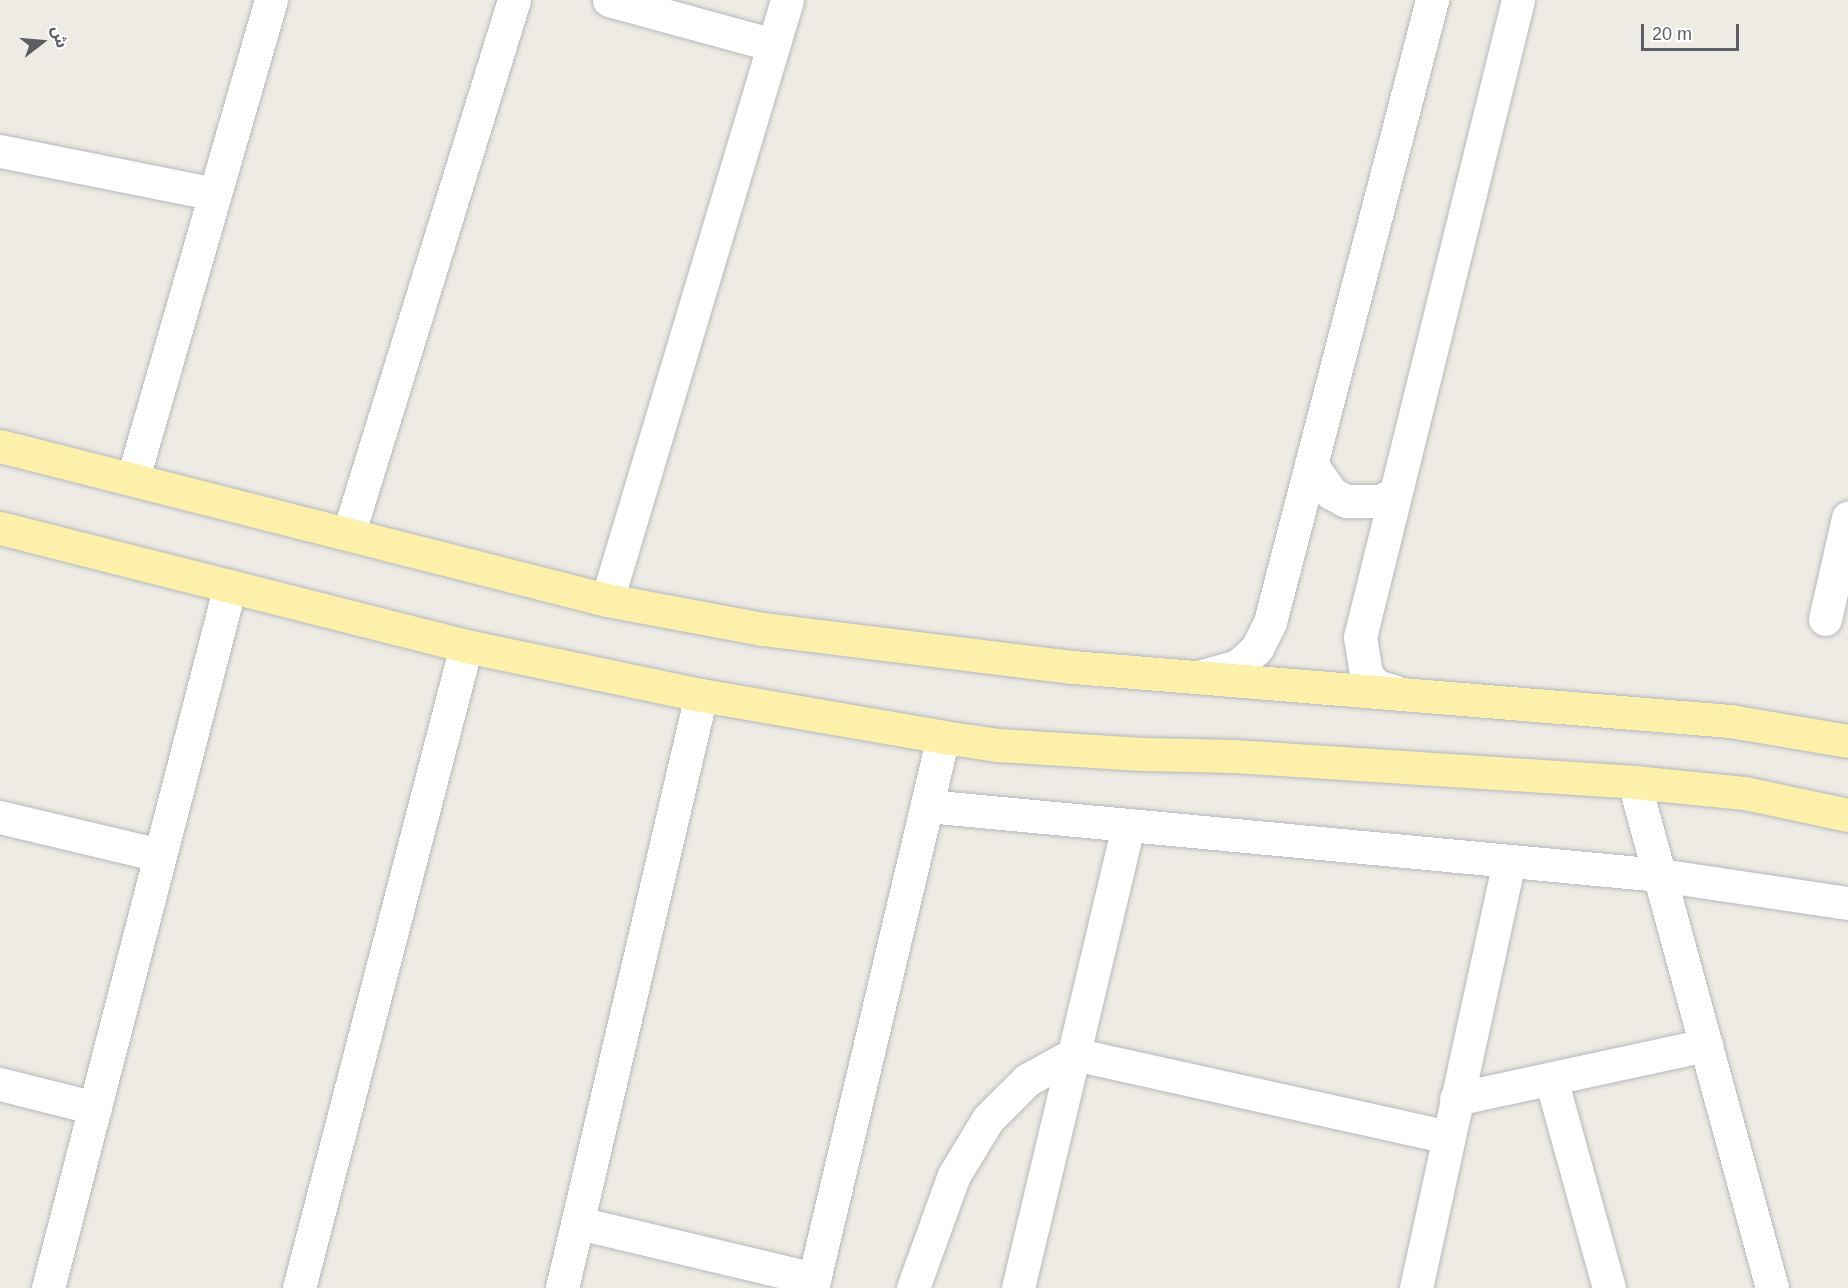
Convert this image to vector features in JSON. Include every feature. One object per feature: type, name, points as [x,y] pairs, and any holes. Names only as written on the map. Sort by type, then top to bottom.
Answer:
[{"type":"main road","points":[[0,446],[349,532],[608,600],[762,629],[945,654],[1730,721],[1848,741]]},
{"type":"main road","points":[[0,528],[466,646],[702,695],[943,737],[1064,749],[1234,756],[1634,782],[1745,793],[1848,815]]},
{"type":"street","points":[[133,478],[271,0]]},
{"type":"street","points":[[349,532],[514,0]]},
{"type":"street","points":[[609,0],[773,45]]},
{"type":"street","points":[[608,600],[787,0]]},
{"type":"street","points":[[1199,677],[1238,666],[1257,648],[1270,622],[1432,0]]},
{"type":"street","points":[[1396,692],[1376,686],[1366,675],[1359,637],[1518,0]]},
{"type":"street","points":[[0,151],[215,194]]},
{"type":"street","points":[[1311,464],[1324,486],[1346,501],[1380,501],[1395,493]]},
{"type":"street","points":[[1825,620],[1848,518]]},
{"type":"street","points":[[48,1288],[230,586]]},
{"type":"street","points":[[299,1288],[466,646]]},
{"type":"street","points":[[562,1288],[702,695]]},
{"type":"street","points":[[579,1223],[813,1284],[943,737]]},
{"type":"street","points":[[1634,782],[1772,1288]]},
{"type":"street","points":[[927,806],[1128,828],[1660,875],[1848,903]]},
{"type":"street","points":[[0,817],[160,855]]},
{"type":"street","points":[[1018,1288],[1128,828]]},
{"type":"street","points":[[1416,1288],[1509,862]]},
{"type":"street","points":[[1456,1100],[1706,1045]]},
{"type":"street","points":[[913,1288],[954,1175],[988,1119],[1027,1080],[1074,1054],[1448,1137]]},
{"type":"street","points":[[1551,1079],[1609,1288]]},
{"type":"street","points":[[0,1084],[95,1108]]}]
